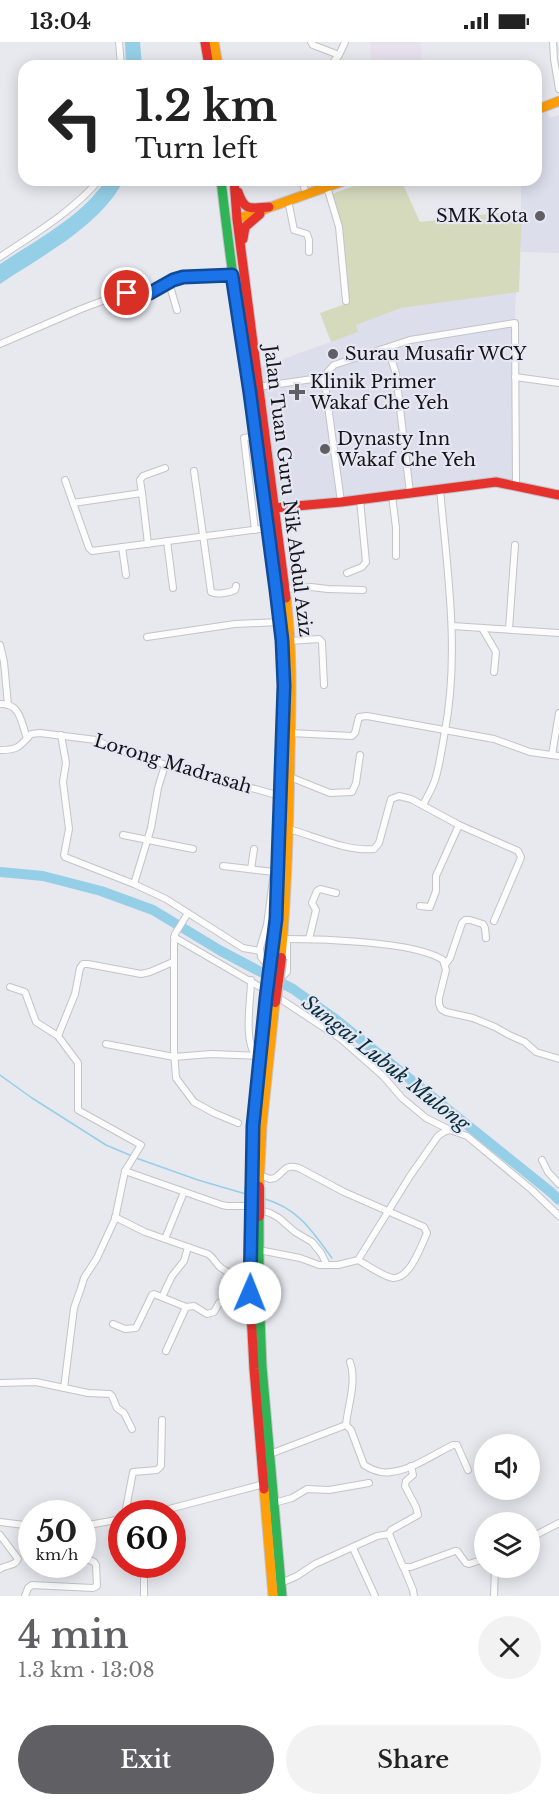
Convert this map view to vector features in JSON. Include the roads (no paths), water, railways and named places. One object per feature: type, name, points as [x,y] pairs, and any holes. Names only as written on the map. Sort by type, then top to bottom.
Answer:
[{"type":"main road","points":[[206,42],[208,60]]},
{"type":"main road","points":[[214,42],[217,60]]},
{"type":"main road","points":[[542,108],[559,101]]},
{"type":"main road","points":[[224,186],[229,210],[237,219],[245,219],[286,201],[327,187]]},
{"type":"main road","name":"Jalan Tuan Guru Nik Abdul Aziz","points":[[224,186],[232,275],[260,463],[280,622],[284,686],[276,909],[271,954],[260,1175],[255,1187]]},
{"type":"main road","name":"Jalan Tuan Guru Nik Abdul Aziz","points":[[234,186],[243,271],[289,619],[291,733],[285,939],[271,954]]},
{"type":"main road","points":[[236,186],[239,198],[245,206],[265,210]]},
{"type":"main road","points":[[243,271],[243,228],[265,210]]},
{"type":"main road","points":[[237,219],[232,232],[241,327]]},
{"type":"main road","points":[[274,508],[360,500],[486,482],[516,484],[559,495]]},
{"type":"main road","name":"Jalan Tuan Guru Nik Abdul Aziz","points":[[270,1000],[258,1056],[253,1126],[255,1216],[250,1276],[251,1317],[273,1596]]},
{"type":"main road","name":"Jalan Tuan Guru Nik Abdul Aziz","points":[[255,1216],[259,1250],[263,1372],[282,1596]]},
{"type":"main road","points":[[256,1382],[258,1374],[263,1372]]},
{"type":"street","points":[[119,42],[120,60]]},
{"type":"street","points":[[310,42],[339,55]]},
{"type":"street","points":[[335,60],[345,42]]},
{"type":"street","points":[[554,42],[559,89]]},
{"type":"street","points":[[0,257],[52,222],[93,186]]},
{"type":"street","points":[[304,186],[306,194]]},
{"type":"street","points":[[327,187],[339,227],[346,302]]},
{"type":"street","points":[[286,201],[294,230],[307,234],[309,252]]},
{"type":"street","points":[[0,344],[112,297],[127,293],[150,293],[183,277],[232,275]]},
{"type":"street","points":[[169,283],[177,310]]},
{"type":"street","points":[[258,387],[314,380],[324,376],[334,365],[410,340],[515,323],[516,484]]},
{"type":"street","points":[[388,348],[396,374],[410,493]]},
{"type":"street","points":[[324,376],[341,502]]},
{"type":"street","points":[[515,377],[559,383]]},
{"type":"street","points":[[255,530],[244,438],[256,436]]},
{"type":"street","points":[[247,465],[260,463]]},
{"type":"street","points":[[148,544],[140,480],[143,476],[165,468]]},
{"type":"street","points":[[195,471],[211,592],[215,594],[232,591],[236,586]]},
{"type":"street","points":[[65,480],[89,549],[93,551],[268,528]]},
{"type":"street","points":[[423,805],[438,772],[450,699],[452,626],[440,489]]},
{"type":"street","points":[[73,503],[142,493]]},
{"type":"street","points":[[392,495],[396,528],[396,556]]},
{"type":"street","points":[[347,573],[362,567],[366,562],[360,500]]},
{"type":"street","points":[[167,541],[173,588]]},
{"type":"street","points":[[509,629],[515,545]]},
{"type":"street","points":[[122,547],[126,575]]},
{"type":"street","points":[[284,589],[311,587],[363,590]]},
{"type":"street","points":[[147,637],[235,624],[280,622]]},
{"type":"street","points":[[452,626],[559,633]]},
{"type":"street","points":[[482,628],[496,652],[494,672]]},
{"type":"street","points":[[290,641],[319,639],[322,642],[324,685]]},
{"type":"street","points":[[0,645],[8,705]]},
{"type":"street","points":[[0,704],[13,706],[20,714],[27,738]]},
{"type":"street","points":[[291,733],[352,736],[356,733],[357,720],[362,716],[494,738],[530,752],[555,755],[559,713]]},
{"type":"street","name":"Lorong Madrasah","points":[[0,750],[14,750],[31,734],[40,733],[96,740],[117,750],[165,765],[280,796]]},
{"type":"street","points":[[61,735],[66,763],[63,782],[69,829],[64,855],[67,859],[134,884],[166,899],[187,916],[243,948],[271,954]]},
{"type":"street","points":[[290,777],[330,793],[352,792],[356,783],[360,755]]},
{"type":"street","points":[[134,884],[151,828],[158,788],[165,765]]},
{"type":"street","points":[[289,829],[347,846],[366,850],[374,849],[379,843],[391,800],[394,797],[405,796],[520,854],[520,860],[494,921]]},
{"type":"street","points":[[420,906],[430,907],[435,894],[436,876],[459,825]]},
{"type":"street","points":[[123,835],[193,849]]},
{"type":"street","points":[[250,869],[254,849]]},
{"type":"street","points":[[271,954],[267,926],[274,872],[278,861]]},
{"type":"street","points":[[224,866],[274,872]]},
{"type":"street","points":[[309,939],[316,910],[312,903],[317,891],[319,889],[336,893]]},
{"type":"street","points":[[187,916],[175,936],[173,962],[176,1078],[194,1102],[238,1123]]},
{"type":"street","points":[[445,965],[465,920],[483,924],[486,938]]},
{"type":"street","points":[[175,936],[251,980],[341,1039],[383,1076],[416,1110],[426,1118],[467,1136],[532,1190],[559,1216]]},
{"type":"street","points":[[271,954],[261,957],[276,972],[286,975],[288,953],[285,939],[383,945],[438,957],[443,960],[446,970],[439,998],[441,1009],[495,1027],[525,1042],[536,1052],[559,1059]]},
{"type":"street","points":[[58,1036],[75,994],[80,968],[83,964],[141,974],[173,962]]},
{"type":"street","points":[[251,980],[249,1035],[253,1051],[258,1056]]},
{"type":"street","points":[[10,987],[25,992],[36,1022],[58,1036],[79,1065],[78,1110],[141,1145],[125,1171],[115,1217],[97,1258],[84,1278],[74,1308],[64,1388]]},
{"type":"street","points":[[106,1044],[174,1057],[221,1054],[258,1056]]},
{"type":"street","points":[[358,1260],[438,1136],[450,1130]]},
{"type":"street","points":[[542,1160],[548,1172],[559,1184]]},
{"type":"street","points":[[259,1250],[327,1266],[358,1260],[391,1278],[399,1277],[409,1269],[427,1233],[424,1227],[344,1192],[299,1168],[286,1167],[275,1178],[270,1179],[260,1175]]},
{"type":"street","points":[[125,1171],[227,1206],[244,1206],[279,1218],[295,1232],[312,1242],[321,1253],[327,1266]]},
{"type":"street","points":[[165,1239],[184,1192]]},
{"type":"street","points":[[115,1217],[135,1228],[212,1256],[218,1265],[232,1274],[250,1276]]},
{"type":"street","points":[[162,1297],[172,1276],[184,1261],[188,1247]]},
{"type":"street","points":[[113,1324],[124,1329],[136,1328],[152,1295],[156,1294],[186,1306],[194,1306],[210,1314],[214,1312],[219,1303],[225,1300],[244,1315],[251,1317]]},
{"type":"street","points":[[166,1352],[186,1306]]},
{"type":"street","points":[[346,1425],[354,1380],[350,1362]]},
{"type":"street","points":[[0,1383],[36,1382],[88,1393],[110,1394],[132,1429]]},
{"type":"street","points":[[128,1500],[133,1472],[157,1470],[162,1464],[162,1420]]},
{"type":"street","points":[[270,1454],[346,1425]]},
{"type":"street","points":[[346,1425],[351,1430],[364,1465],[372,1470],[392,1472],[411,1466],[453,1445],[457,1445],[468,1470]]},
{"type":"street","points":[[281,1583],[315,1564],[377,1536],[389,1534],[391,1530],[417,1515],[416,1507],[405,1486],[406,1481],[413,1475],[411,1466]]},
{"type":"street","points":[[274,1503],[292,1498],[307,1488],[329,1490],[369,1483]]},
{"type":"street","points":[[186,1505],[264,1484]]},
{"type":"street","points":[[0,1522],[18,1525]]},
{"type":"street","points":[[540,1533],[559,1524]]},
{"type":"street","points":[[389,1534],[410,1581],[414,1596]]},
{"type":"street","points":[[0,1535],[18,1559],[17,1563],[5,1565],[0,1569]]},
{"type":"street","points":[[353,1548],[375,1596]]},
{"type":"street","points":[[404,1569],[452,1551],[457,1551],[466,1563],[474,1562]]},
{"type":"street","points":[[25,1596],[32,1585],[93,1588],[97,1586],[96,1565]]},
{"type":"street","points":[[144,1578],[144,1596]]},
{"type":"street","points":[[494,1596],[495,1578]]},
{"type":"water","points":[[125,42],[140,42],[142,60],[126,60]]},
{"type":"water","points":[[101,186],[120,186],[100,212],[85,226],[52,251],[0,284],[0,264],[71,217]]},
{"type":"waterway","name":"Sungai Lubuk Mulong","points":[[0,872],[43,876],[101,891],[153,910],[221,951],[293,989],[334,1018],[559,1200]]},
{"type":"waterway","points":[[0,1075],[106,1145],[132,1156]]},
{"type":"waterway","points":[[136,1158],[246,1194]]},
{"type":"waterway","points":[[265,1199],[277,1203],[304,1222],[332,1258]]},
{"type":"place","name":"SMK Kota","points":[[540,216]]},
{"type":"place","name":"Surau Musafir WCY","points":[[333,354]]},
{"type":"place","name":"Klinik Primer Wakaf Che Yeh","points":[[297,392]]},
{"type":"place","name":"Dynasty Inn Wakaf Che Yeh","points":[[325,449]]}]
